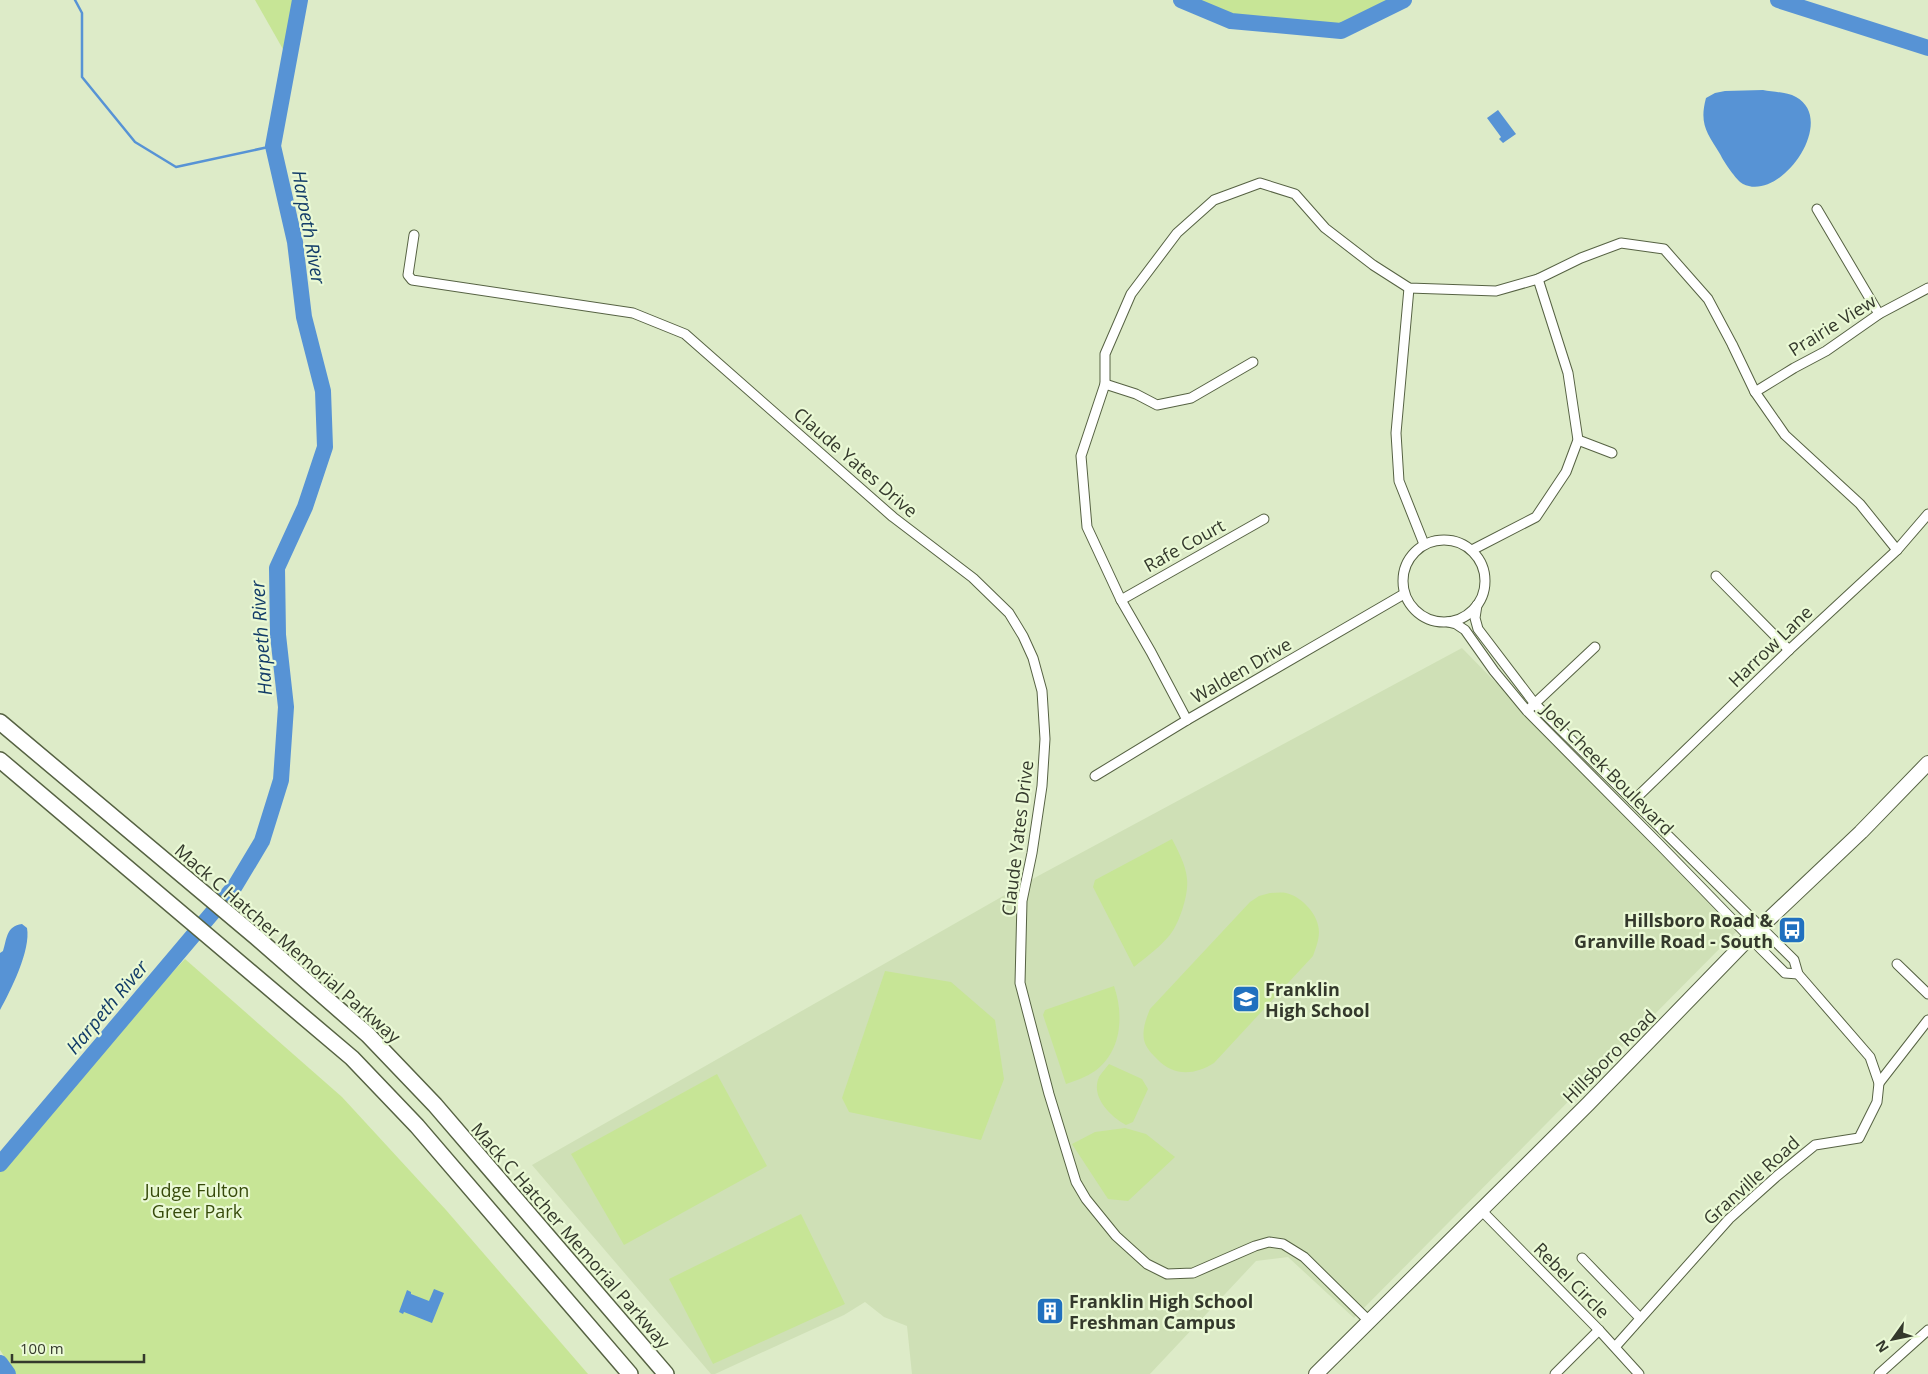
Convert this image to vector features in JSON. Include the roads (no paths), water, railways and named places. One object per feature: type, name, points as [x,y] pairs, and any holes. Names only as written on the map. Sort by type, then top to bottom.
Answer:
[{"type":"highway","name":"Mack C Hatcher Memorial Parkway","points":[[0,722],[256,937],[368,1035],[435,1105],[666,1374]]},
{"type":"highway","points":[[0,760],[352,1058],[417,1126],[630,1374]]},
{"type":"main road","name":"Hillsboro Road","points":[[1316,1374],[1616,1075],[1750,938],[1861,832],[1928,763]]},
{"type":"street","points":[[1186,720],[1151,652],[1121,600],[1087,527],[1081,456],[1105,384],[1105,354],[1131,294],[1177,233],[1214,200],[1260,183],[1295,194],[1325,228],[1373,265],[1409,288],[1496,291],[1538,279],[1581,258],[1621,243],[1664,249],[1708,299],[1755,392],[1785,435],[1860,504],[1897,550]]},
{"type":"street","points":[[1817,209],[1879,314]]},
{"type":"street","name":"Claude Yates Drive","points":[[414,235],[408,275],[412,280],[633,313],[685,334],[893,517],[973,578],[1009,613],[1023,636],[1035,664],[1042,691],[1045,739],[1042,786],[1022,901],[1020,983],[1049,1094],[1076,1182],[1086,1199],[1116,1236],[1146,1264],[1167,1274],[1193,1273],[1255,1246],[1269,1242],[1284,1244],[1304,1257],[1369,1320]]},
{"type":"street","points":[[1472,550],[1536,516],[1566,472],[1578,440],[1568,373],[1538,279]]},
{"type":"street","points":[[1409,288],[1396,433],[1399,481],[1424,544]]},
{"type":"street","name":"Prairie View","points":[[1755,392],[1826,351],[1879,314],[1928,288]]},
{"type":"street","points":[[1105,384],[1136,394],[1157,405],[1191,398],[1253,362]]},
{"type":"street","points":[[1578,440],[1612,453]]},
{"type":"street","name":"Harrow Lane","points":[[1633,801],[1789,650],[1897,550],[1928,514]]},
{"type":"street","name":"Rafe Court","points":[[1121,600],[1264,519]]},
{"type":"street","points":[[1447,539],[1461,543],[1472,550],[1480,560],[1484,571],[1485,590],[1477,605],[1463,618],[1448,622],[1433,621],[1418,613],[1408,603],[1404,594],[1402,579],[1405,565],[1412,554],[1424,544],[1447,539]]},
{"type":"street","points":[[1716,576],[1789,650]]},
{"type":"street","name":"Walden Drive","points":[[1095,776],[1186,720],[1404,594]]},
{"type":"street","name":"Joel Cheek Boulevard","points":[[1477,605],[1475,618],[1478,629],[1535,704],[1761,928]]},
{"type":"street","name":"Joel Cheek Boulevard","points":[[1448,622],[1456,624],[1465,630],[1494,671],[1527,711],[1750,938]]},
{"type":"street","points":[[1527,711],[1595,647]]},
{"type":"street","points":[[1714,900],[1722,890]]},
{"type":"street","name":"Granville Road","points":[[1614,1347],[1729,1219],[1815,1145],[1859,1138],[1877,1102],[1879,1083],[1870,1057],[1798,974],[1794,960],[1761,928]]},
{"type":"street","name":"Granville Road","points":[[1750,938],[1785,972],[1798,974]]},
{"type":"street","points":[[1897,964],[1928,994]]},
{"type":"street","name":"Granville Road","points":[[1879,1083],[1928,1020]]},
{"type":"street","name":"Rebel Circle","points":[[1481,1210],[1599,1330],[1639,1374]]},
{"type":"street","points":[[1582,1258],[1640,1318]]},
{"type":"street","points":[[1555,1374],[1599,1330]]},
{"type":"street","points":[[1880,1374],[1928,1330]]},
{"type":"water","points":[[1763,90],[1796,97],[1807,108],[1811,123],[1808,140],[1800,156],[1788,171],[1773,182],[1758,187],[1743,184],[1730,170],[1705,128],[1703,115],[1706,98],[1715,93]]},
{"type":"water","points":[[1498,110],[1516,134],[1503,143],[1499,139],[1501,137],[1487,118]]},
{"type":"water","points":[[22,924],[27,928],[26,947],[14,981],[0,1010],[0,953],[3,951],[10,930]]},
{"type":"water","points":[[434,1289],[444,1293],[432,1323],[404,1312],[403,1314],[399,1312],[407,1290],[411,1294],[429,1301]]},
{"type":"waterway","points":[[75,0],[82,13],[82,77],[135,142],[176,167],[273,146]]},
{"type":"waterway","name":"Harpeth River","points":[[0,1164],[235,886],[262,841],[281,780],[286,707],[278,635],[277,568],[305,507],[325,447],[323,391],[304,317],[295,242],[273,146],[300,0]]},
{"type":"waterway","name":"Harpeth River","points":[[1181,0],[1231,21],[1341,31],[1404,0]]},
{"type":"waterway","name":"Harpeth River","points":[[1778,0],[1928,48]]},
{"type":"waterway","name":"Harpeth River","points":[[0,1363],[8,1374]]},
{"type":"place","name":"Hillsboro Road & Granville Road - South","points":[[1792,930]]},
{"type":"place","name":"Franklin High School","points":[[1246,999]]},
{"type":"place","name":"Franklin High School Freshman Campus","points":[[1050,1311]]},
{"type":"park label","name":"Judge Fulton Greer Park","points":[[197,1200]]}]
